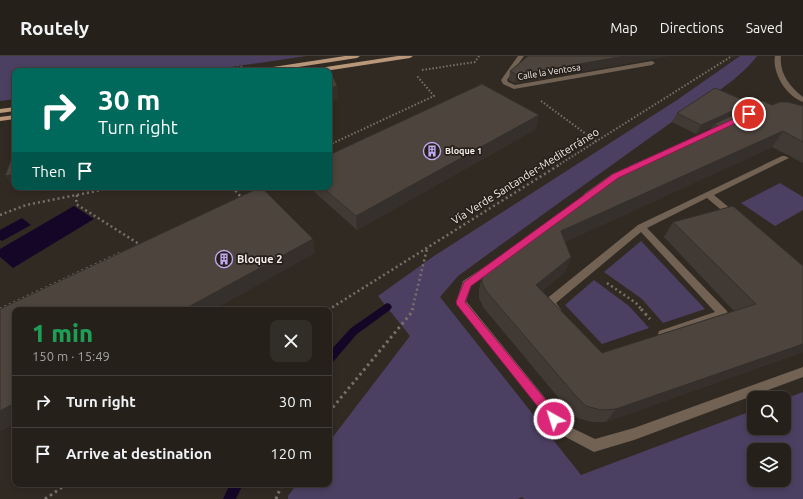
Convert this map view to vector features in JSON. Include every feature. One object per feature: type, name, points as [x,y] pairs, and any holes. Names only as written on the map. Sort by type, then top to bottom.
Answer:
[{"type":"main road","points":[[279,68],[357,56]]},
{"type":"main road","points":[[332,68],[410,56]]},
{"type":"main road","points":[[0,111],[12,109]]},
{"type":"main road","points":[[0,119],[12,117]]},
{"type":"street","name":"Calle la Ventosa","points":[[521,56],[504,80],[505,83],[520,87],[652,63]]},
{"type":"street","points":[[778,56],[776,63],[782,79],[794,94],[803,100]]},
{"type":"street","points":[[565,320],[549,303],[641,227],[785,158]]},
{"type":"street","points":[[577,204],[615,176],[636,166]]},
{"type":"street","points":[[708,194],[744,224]]},
{"type":"street","points":[[641,227],[723,314],[659,335]]},
{"type":"street","points":[[506,256],[467,284],[460,302],[564,430],[594,446],[634,434],[803,372]]},
{"type":"path","name":"Vía Verde Santander-Mediterráneo","points":[[332,307],[732,56]]},
{"type":"path","points":[[332,144],[434,96],[417,76]]},
{"type":"path","points":[[520,87],[597,142]]},
{"type":"path","points":[[0,215],[26,204],[103,190]]},
{"type":"path","points":[[235,190],[241,197]]},
{"type":"path","points":[[234,200],[248,194]]},
{"type":"path","points":[[77,195],[76,204],[139,244]]},
{"type":"path","points":[[133,247],[146,241]]},
{"type":"path","points":[[332,408],[412,312],[427,248]]},
{"type":"path","points":[[0,309],[122,252],[124,257]]},
{"type":"path","points":[[588,270],[636,303],[659,335]]},
{"type":"path","points":[[45,499],[63,487]]},
{"type":"path","points":[[276,499],[280,487]]},
{"type":"shaded area","points":[[0,56],[306,56],[224,68],[12,68],[12,99],[0,101]]},
{"type":"shaded area","points":[[740,56],[757,56],[749,66],[716,93],[669,124],[458,276],[440,297],[581,475],[747,413],[747,435],[791,435],[791,396],[803,392],[803,499],[524,499],[522,497],[518,499],[288,499],[288,496],[295,487],[332,487],[332,438],[410,336],[378,296],[434,256],[677,100]]},
{"type":"shaded area","points":[[780,183],[803,197],[803,210],[775,226],[741,203]]},
{"type":"shaded area","points":[[74,206],[94,219],[13,268],[0,257],[0,249]]},
{"type":"shaded area","points":[[22,218],[31,225],[2,241],[0,240],[0,230]]},
{"type":"shaded area","points":[[641,241],[705,309],[663,323],[642,299],[604,272]]},
{"type":"shaded area","points":[[594,280],[629,306],[649,328],[602,344],[565,305]]},
{"type":"building","points":[[528,56],[625,56],[517,75],[510,71]]},
{"type":"building","points":[[332,78],[334,78],[337,86],[332,88]]},
{"type":"building","name":"Bloque 1","points":[[482,84],[539,115],[356,216],[326,190],[332,190],[332,154]]},
{"type":"building","points":[[715,88],[750,103],[701,125],[677,113]]},
{"type":"building","points":[[763,101],[772,105],[780,102],[788,102],[803,106],[803,142],[783,131],[561,231],[571,257],[536,285],[602,353],[756,304],[673,222],[733,206],[803,266],[803,344],[616,409],[601,410],[586,406],[487,292],[482,283],[482,275],[488,267],[631,165],[720,127],[714,124]]},
{"type":"building","points":[[12,157],[12,175],[5,176]]},
{"type":"building","name":"Bloque 2","points":[[255,190],[264,190],[313,239],[188,307],[12,307],[12,405],[0,411],[0,309]]},
{"type":"waterway","points":[[332,356],[354,331],[387,307]]},
{"type":"waterway","points":[[229,499],[235,487]]},
{"type":"place","name":"Bloque 1","points":[[432,151]]},
{"type":"place","name":"Bloque 2","points":[[224,259]]},
{"type":"route","points":[[554,419],[460,302],[467,284],[615,176],[749,114]]}]
